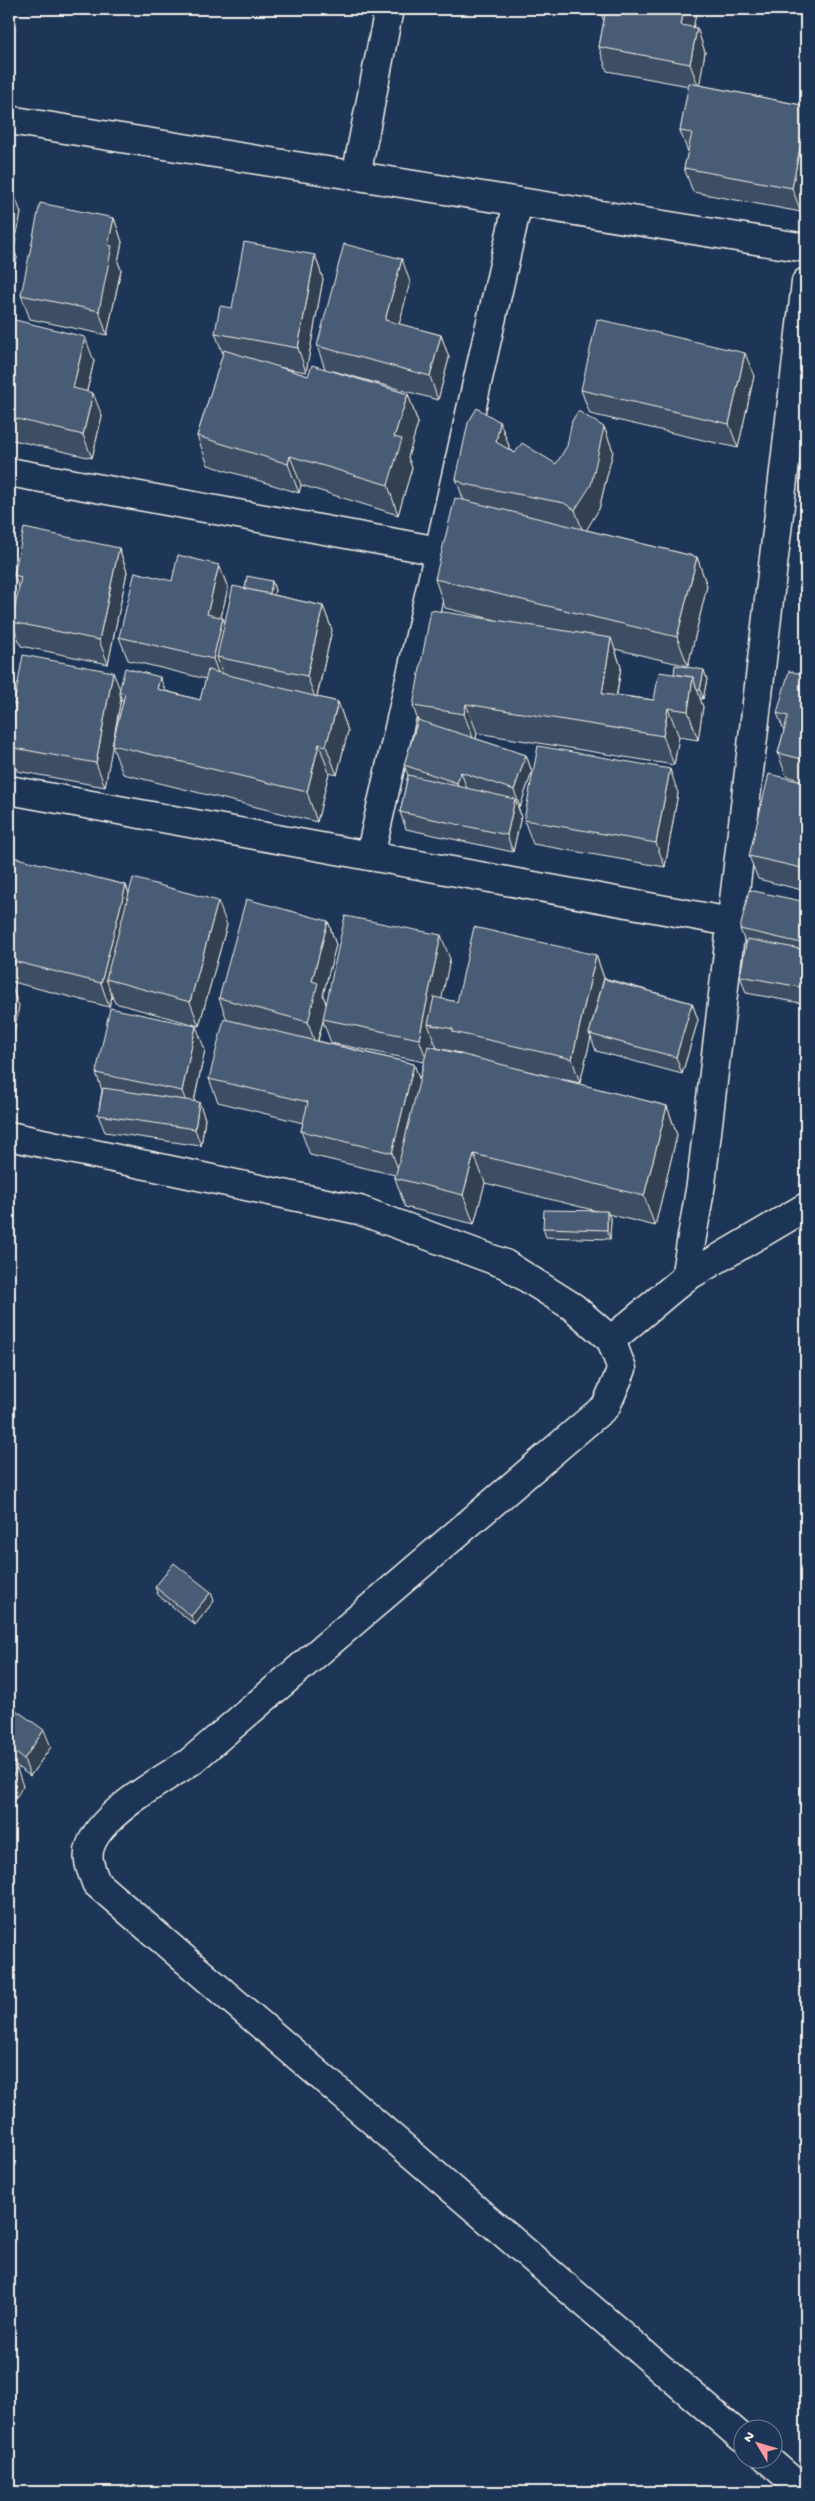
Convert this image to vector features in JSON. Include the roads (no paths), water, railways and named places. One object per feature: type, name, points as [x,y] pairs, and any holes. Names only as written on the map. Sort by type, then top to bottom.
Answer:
[{"type":"street","points":[[356,176],[390,9]]},
{"type":"street","points":[[9,120],[806,248]]},
{"type":"street","points":[[370,856],[518,202]]},
{"type":"street","points":[[685,1278],[701,1184],[806,282]]},
{"type":"street","points":[[9,472],[439,551]]},
{"type":"street","points":[[9,790],[731,922]]},
{"type":"street","points":[[9,1136],[359,1210],[505,1264],[573,1307],[611,1340],[622,1369],[606,1406],[190,1762],[123,1805],[92,1840],[88,1860],[96,1883],[732,2429]]},
{"type":"street","points":[[611,1340],[685,1278],[806,1207]]},
{"type":"street","points":[[777,2468],[805,2492]]}]
